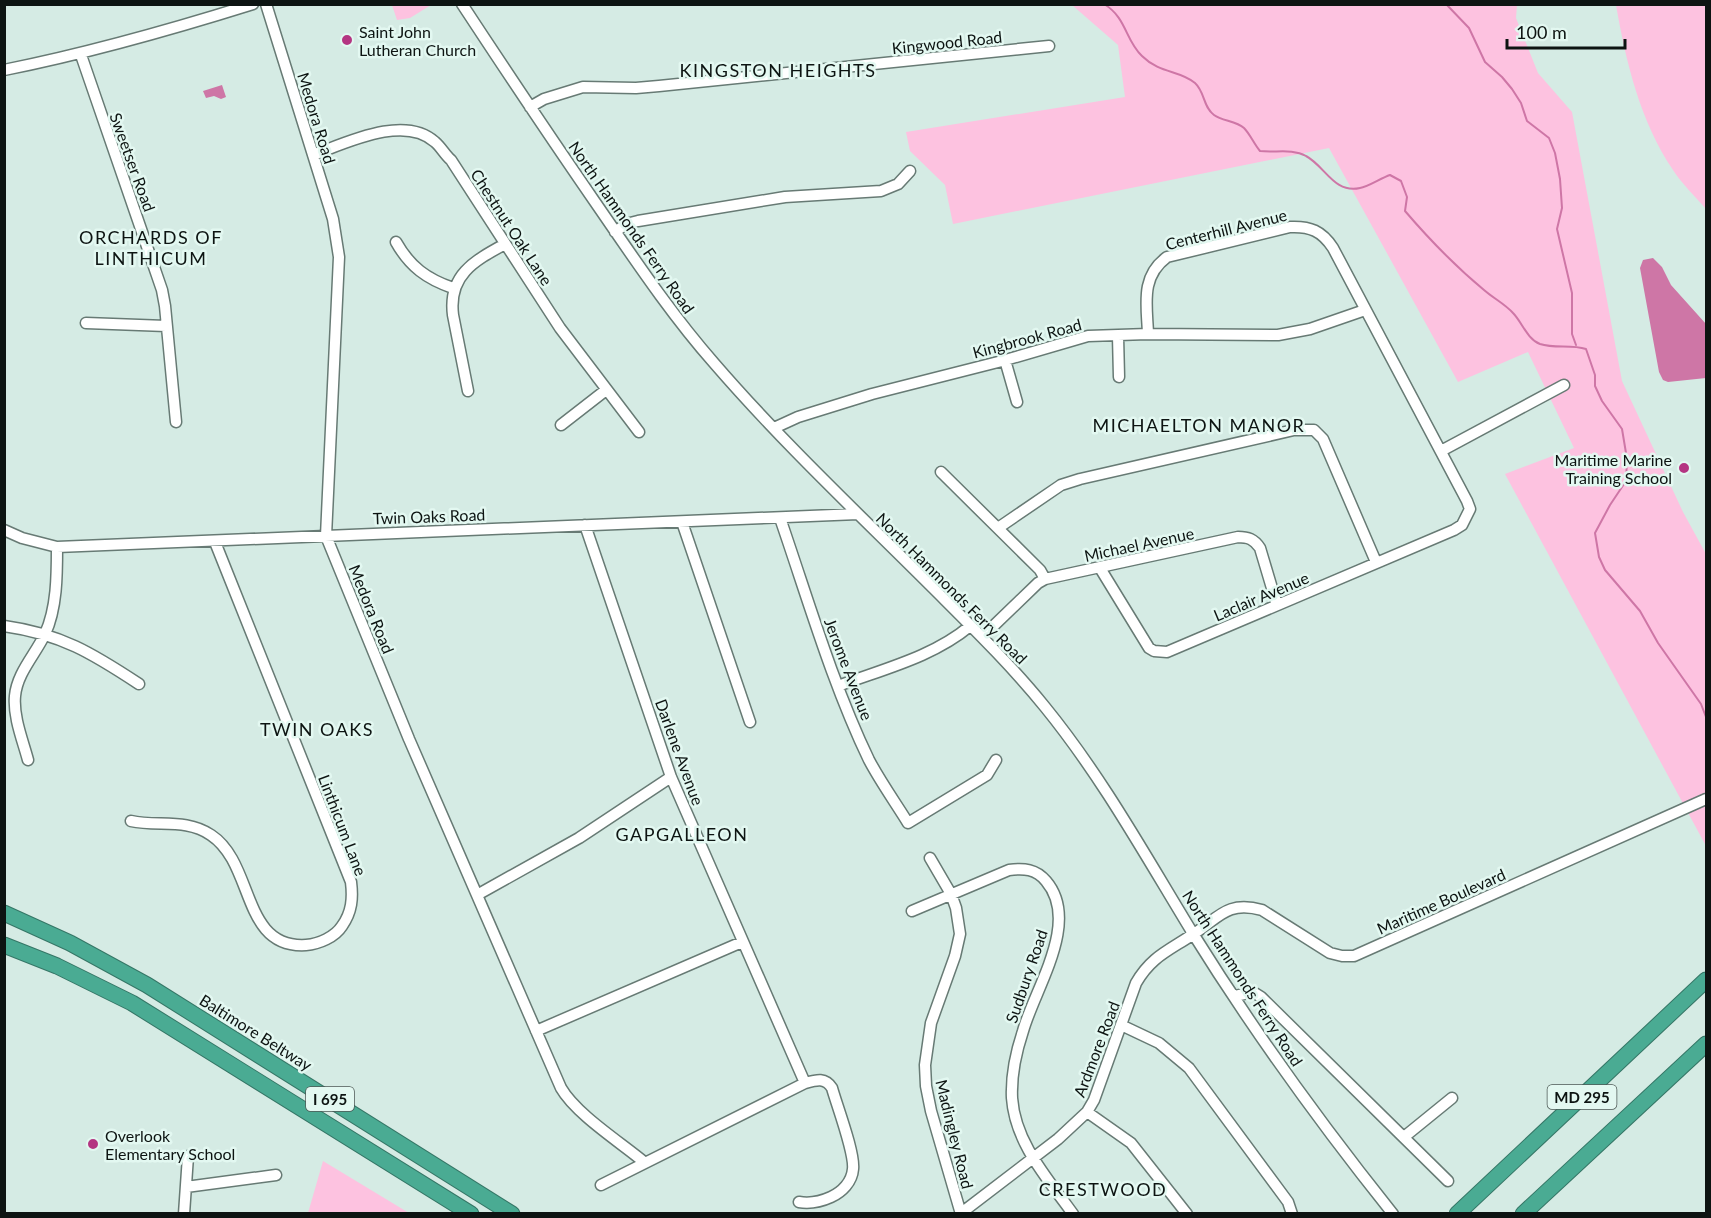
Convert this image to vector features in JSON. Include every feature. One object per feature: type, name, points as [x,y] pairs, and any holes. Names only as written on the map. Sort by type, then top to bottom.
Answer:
[{"type":"highway","points":[[4,902],[73,938],[147,985]]},
{"type":"highway","name":"Baltimore Beltway","points":[[4,913],[70,943],[147,985],[512,1214]]},
{"type":"highway","name":"I 695","points":[[4,945],[57,966],[132,1003],[471,1214]]},
{"type":"highway","name":"MD 295","points":[[1457,1214],[1707,980]]},
{"type":"highway","name":"MD 295","points":[[1523,1214],[1707,1044]]},
{"type":"street","points":[[4,70],[81,55],[253,4]]},
{"type":"street","name":"Medora Road","points":[[266,4],[333,219],[339,257],[326,536],[409,739],[566,1096],[583,1114],[644,1162]]},
{"type":"street","name":"North Hammonds Ferry Road","points":[[462,4],[615,232],[656,290],[711,360],[858,514],[982,637],[1036,696],[1072,741],[1235,996],[1336,1141],[1393,1214]]},
{"type":"street","name":"Kingwood Road","points":[[530,107],[544,99],[583,87],[659,86],[1049,46]]},
{"type":"street","name":"Sweetser Road","points":[[81,55],[162,290],[176,422]]},
{"type":"street","name":"Chestnut Oak Lane","points":[[313,155],[393,130],[421,135],[434,141],[451,160],[560,328],[639,432]]},
{"type":"street","points":[[615,232],[626,224],[638,221],[784,196],[881,191],[898,184],[910,171]]},
{"type":"street","name":"Centerhill Avenue","points":[[1148,334],[1148,283],[1159,263],[1167,257],[1290,227],[1303,226],[1316,230],[1326,237],[1441,451],[1467,501],[1470,509],[1468,517]]},
{"type":"street","points":[[396,242],[411,265],[434,281],[453,288]]},
{"type":"street","points":[[468,391],[453,315],[453,288],[477,261],[505,244]]},
{"type":"street","name":"Kingbrook Road","points":[[774,428],[798,417],[872,394],[1088,336],[1278,335],[1310,329],[1365,310]]},
{"type":"street","points":[[86,323],[166,326]]},
{"type":"street","points":[[1118,336],[1119,377]]},
{"type":"street","points":[[1005,360],[1017,402]]},
{"type":"street","points":[[1441,451],[1564,385]]},
{"type":"street","points":[[561,425],[606,390]]},
{"type":"street","points":[[998,528],[1061,485],[1080,479],[1294,430],[1314,430],[1323,439],[1376,562]]},
{"type":"street","points":[[941,472],[1040,570],[1045,579]]},
{"type":"street","name":"Twin Oaks Road","points":[[4,530],[22,538],[57,547],[858,514]]},
{"type":"street","name":"Laclair Avenue","points":[[1100,568],[1149,648],[1161,653],[1454,530],[1468,517]]},
{"type":"street","name":"Jerome Avenue","points":[[780,518],[838,686],[871,762],[908,823],[987,775],[996,760]]},
{"type":"street","points":[[682,522],[750,722]]},
{"type":"street","name":"Darlene Avenue","points":[[585,525],[671,777],[805,1083]]},
{"type":"street","name":"Michael Avenue","points":[[982,637],[1045,579],[1238,537],[1247,537],[1255,541],[1260,548],[1277,605]]},
{"type":"street","name":"Linthicum Lane","points":[[131,821],[188,824],[212,835],[228,850],[236,862],[260,922],[275,937],[286,943],[310,944],[321,941],[342,927],[353,898],[351,882],[215,542]]},
{"type":"street","points":[[28,760],[20,731],[15,696],[18,682],[51,619],[56,583],[57,547]]},
{"type":"street","points":[[4,626],[45,633],[93,653],[139,684]]},
{"type":"street","points":[[838,686],[925,654],[970,626]]},
{"type":"street","points":[[477,895],[579,838],[671,777]]},
{"type":"street","name":"Maritime Boulevard","points":[[1194,934],[1227,910],[1251,907],[1275,917],[1330,953],[1354,956],[1707,799]]},
{"type":"street","name":"Madingley Road","points":[[930,858],[951,894],[959,919],[958,945],[931,1023],[924,1065],[931,1111],[961,1213]]},
{"type":"street","name":"Sudbury Road","points":[[912,910],[1009,870],[1022,868],[1033,870],[1051,887],[1059,909],[1057,937],[1023,1029],[1013,1072],[1012,1100],[1018,1125],[1032,1159],[1073,1214]]},
{"type":"street","name":"Ardmore Road","points":[[961,1213],[1058,1139],[1087,1112],[1094,1100],[1136,983],[1152,960],[1194,934]]},
{"type":"street","points":[[536,1031],[742,942]]},
{"type":"street","points":[[1235,996],[1253,992],[1261,997],[1448,1181]]},
{"type":"street","points":[[1121,1025],[1159,1043],[1189,1068],[1288,1202],[1292,1214]]},
{"type":"street","points":[[601,1185],[805,1083],[820,1080],[825,1081],[832,1088],[854,1171],[850,1182],[837,1195],[816,1203],[799,1202]]},
{"type":"street","points":[[1404,1137],[1452,1098]]},
{"type":"street","points":[[1087,1112],[1131,1143],[1187,1214]]},
{"type":"street","points":[[184,1214],[188,1156]]},
{"type":"street","points":[[186,1187],[276,1175]]},
{"type":"shaded area","points":[[392,4],[431,5],[410,18],[397,20]]},
{"type":"shaded area","points":[[1072,5],[1517,5],[1516,18],[1538,73],[1572,112],[1622,381],[1683,512],[1706,554],[1706,846],[1505,474],[1574,448],[1528,352],[1458,382],[1329,148],[953,224],[945,185],[910,151],[906,132],[1125,97],[1118,45]]},
{"type":"shaded area","points":[[1616,5],[1706,5],[1706,209],[1684,185],[1661,151],[1652,132],[1636,90],[1624,48]]},
{"type":"shaded area","points":[[222,85],[226,97],[206,98],[203,91]]},
{"type":"shaded area","points":[[1653,258],[1662,267],[1671,285],[1706,324],[1706,378],[1668,382],[1663,380],[1659,372],[1640,268],[1643,260]]},
{"type":"shaded area","points":[[323,1161],[409,1213],[308,1213]]},
{"type":"waterway","points":[[1104,4],[1122,22],[1136,50],[1142,56],[1156,66],[1195,83],[1210,112],[1244,128],[1260,151],[1289,151],[1306,156],[1336,183],[1351,189],[1363,187],[1390,175],[1401,181],[1407,197],[1405,211],[1463,271],[1510,310],[1535,342],[1586,349],[1595,375],[1595,386],[1602,401],[1622,429],[1627,459],[1626,481],[1595,533],[1599,557],[1605,570],[1640,611],[1658,643],[1701,704],[1706,717]]},
{"type":"waterway","points":[[1446,4],[1469,28],[1485,62],[1512,89],[1521,103],[1527,121],[1549,138],[1555,153],[1562,208],[1557,229],[1572,293],[1572,334],[1576,345]]},
{"type":"place","name":"Saint John Lutheran Church","points":[[347,40]]},
{"type":"place","name":"Maritime Marine Training School","points":[[1684,468]]},
{"type":"place","name":"Overlook Elementary School","points":[[93,1144]]},
{"type":"district","name":"KINGSTON HEIGHTS","points":[[778,70]]},
{"type":"district","name":"ORCHARDS OF LINTHICUM","points":[[151,247]]},
{"type":"district","name":"MICHAELTON MANOR","points":[[1199,425]]},
{"type":"district","name":"TWIN OAKS","points":[[317,729]]},
{"type":"district","name":"GAPGALLEON","points":[[682,834]]},
{"type":"district","name":"CRESTWOOD","points":[[1103,1189]]}]
